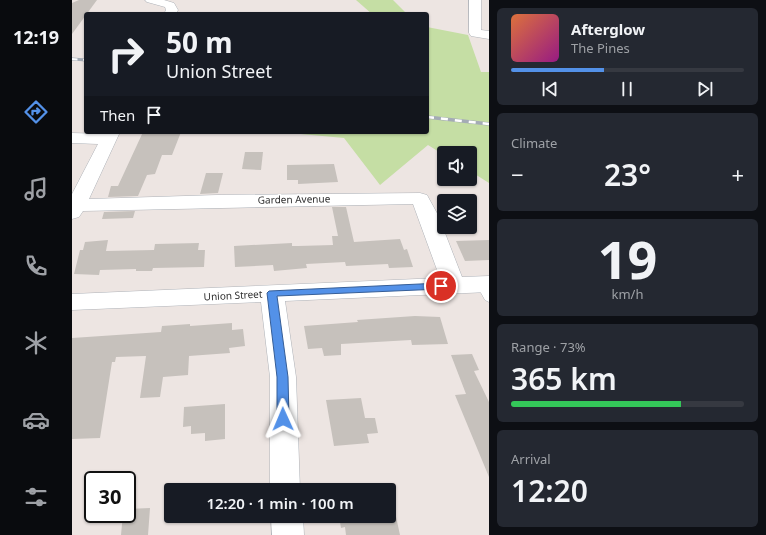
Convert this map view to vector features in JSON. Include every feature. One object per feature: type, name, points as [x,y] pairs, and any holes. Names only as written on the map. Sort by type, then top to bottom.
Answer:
[{"type":"street","points":[[154,0],[170,6],[172,10],[171,12]]},
{"type":"street","points":[[475,0],[475,33],[489,34]]},
{"type":"street","points":[[72,138],[111,135]]},
{"type":"street","points":[[74,209],[111,135]]},
{"type":"street","name":"Garden Avenue","points":[[74,209],[217,201],[420,199],[428,215],[454,285]]},
{"type":"street","name":"Union Street","points":[[72,302],[454,285],[487,288]]},
{"type":"street","points":[[272,293],[282,377],[285,483]]},
{"type":"street","points":[[287,523],[288,535]]},
{"type":"green space","points":[[356,0],[393,0],[405,12],[370,12]]},
{"type":"green space","points":[[429,27],[468,35],[481,72],[489,72],[489,183],[477,175],[477,146],[437,146],[437,151],[428,145],[380,185],[344,138],[301,134],[429,134]]},
{"type":"building","points":[[79,0],[97,0],[88,12],[84,12],[84,18],[72,34],[72,3]]},
{"type":"building","points":[[142,134],[180,134],[172,155],[162,155],[155,174],[147,175],[138,196],[108,197],[111,186],[118,186]]},
{"type":"building","points":[[245,152],[263,152],[261,170],[242,169]]},
{"type":"building","points":[[334,164],[338,182],[298,184],[298,180],[287,180],[287,165]]},
{"type":"building","points":[[206,173],[223,173],[218,193],[200,194]]},
{"type":"building","points":[[332,207],[346,207],[354,242],[400,239],[404,250],[407,249],[413,267],[389,268],[388,264],[346,266],[345,262],[306,264],[307,268],[274,271],[273,265],[235,267],[234,246],[292,243],[292,246],[333,245],[332,236],[338,236]]},
{"type":"building","points":[[135,211],[133,218],[102,219],[104,212]]},
{"type":"building","points":[[108,240],[106,251],[154,250],[155,244],[199,243],[198,250],[205,250],[204,267],[153,268],[152,271],[136,271],[136,269],[100,270],[99,275],[74,274],[80,250],[83,250],[85,242]]},
{"type":"building","points":[[489,240],[489,260],[465,261],[456,241]]},
{"type":"building","points":[[415,316],[440,317],[448,344],[412,345],[411,340],[341,344],[341,355],[324,356],[322,348],[308,349],[304,326],[358,322],[357,320]]},
{"type":"building","points":[[232,323],[232,330],[243,329],[245,346],[229,348],[230,353],[189,356],[188,375],[163,377],[160,397],[140,398],[146,356],[116,357],[115,362],[112,362],[100,438],[72,439],[72,338],[161,332],[162,326]]},
{"type":"building","points":[[472,354],[479,370],[474,371],[489,402],[489,477],[455,395],[466,394],[451,355]]},
{"type":"building","points":[[361,398],[365,418],[375,418],[378,433],[367,434],[369,443],[334,446],[326,400]]},
{"type":"building","points":[[225,404],[225,439],[205,441],[205,433],[191,434],[191,426],[183,427],[184,407]]},
{"type":"building","points":[[150,508],[148,535],[121,535],[122,523],[136,523],[136,509]]},
{"type":"building","points":[[396,517],[400,535],[346,535],[345,527],[341,528],[340,523],[396,523]]},
{"type":"railway","points":[[72,59],[84,60]]},
{"type":"railway","points":[[429,117],[489,124]]},
{"type":"route","points":[[283,419],[282,377],[272,293],[441,286]]}]
